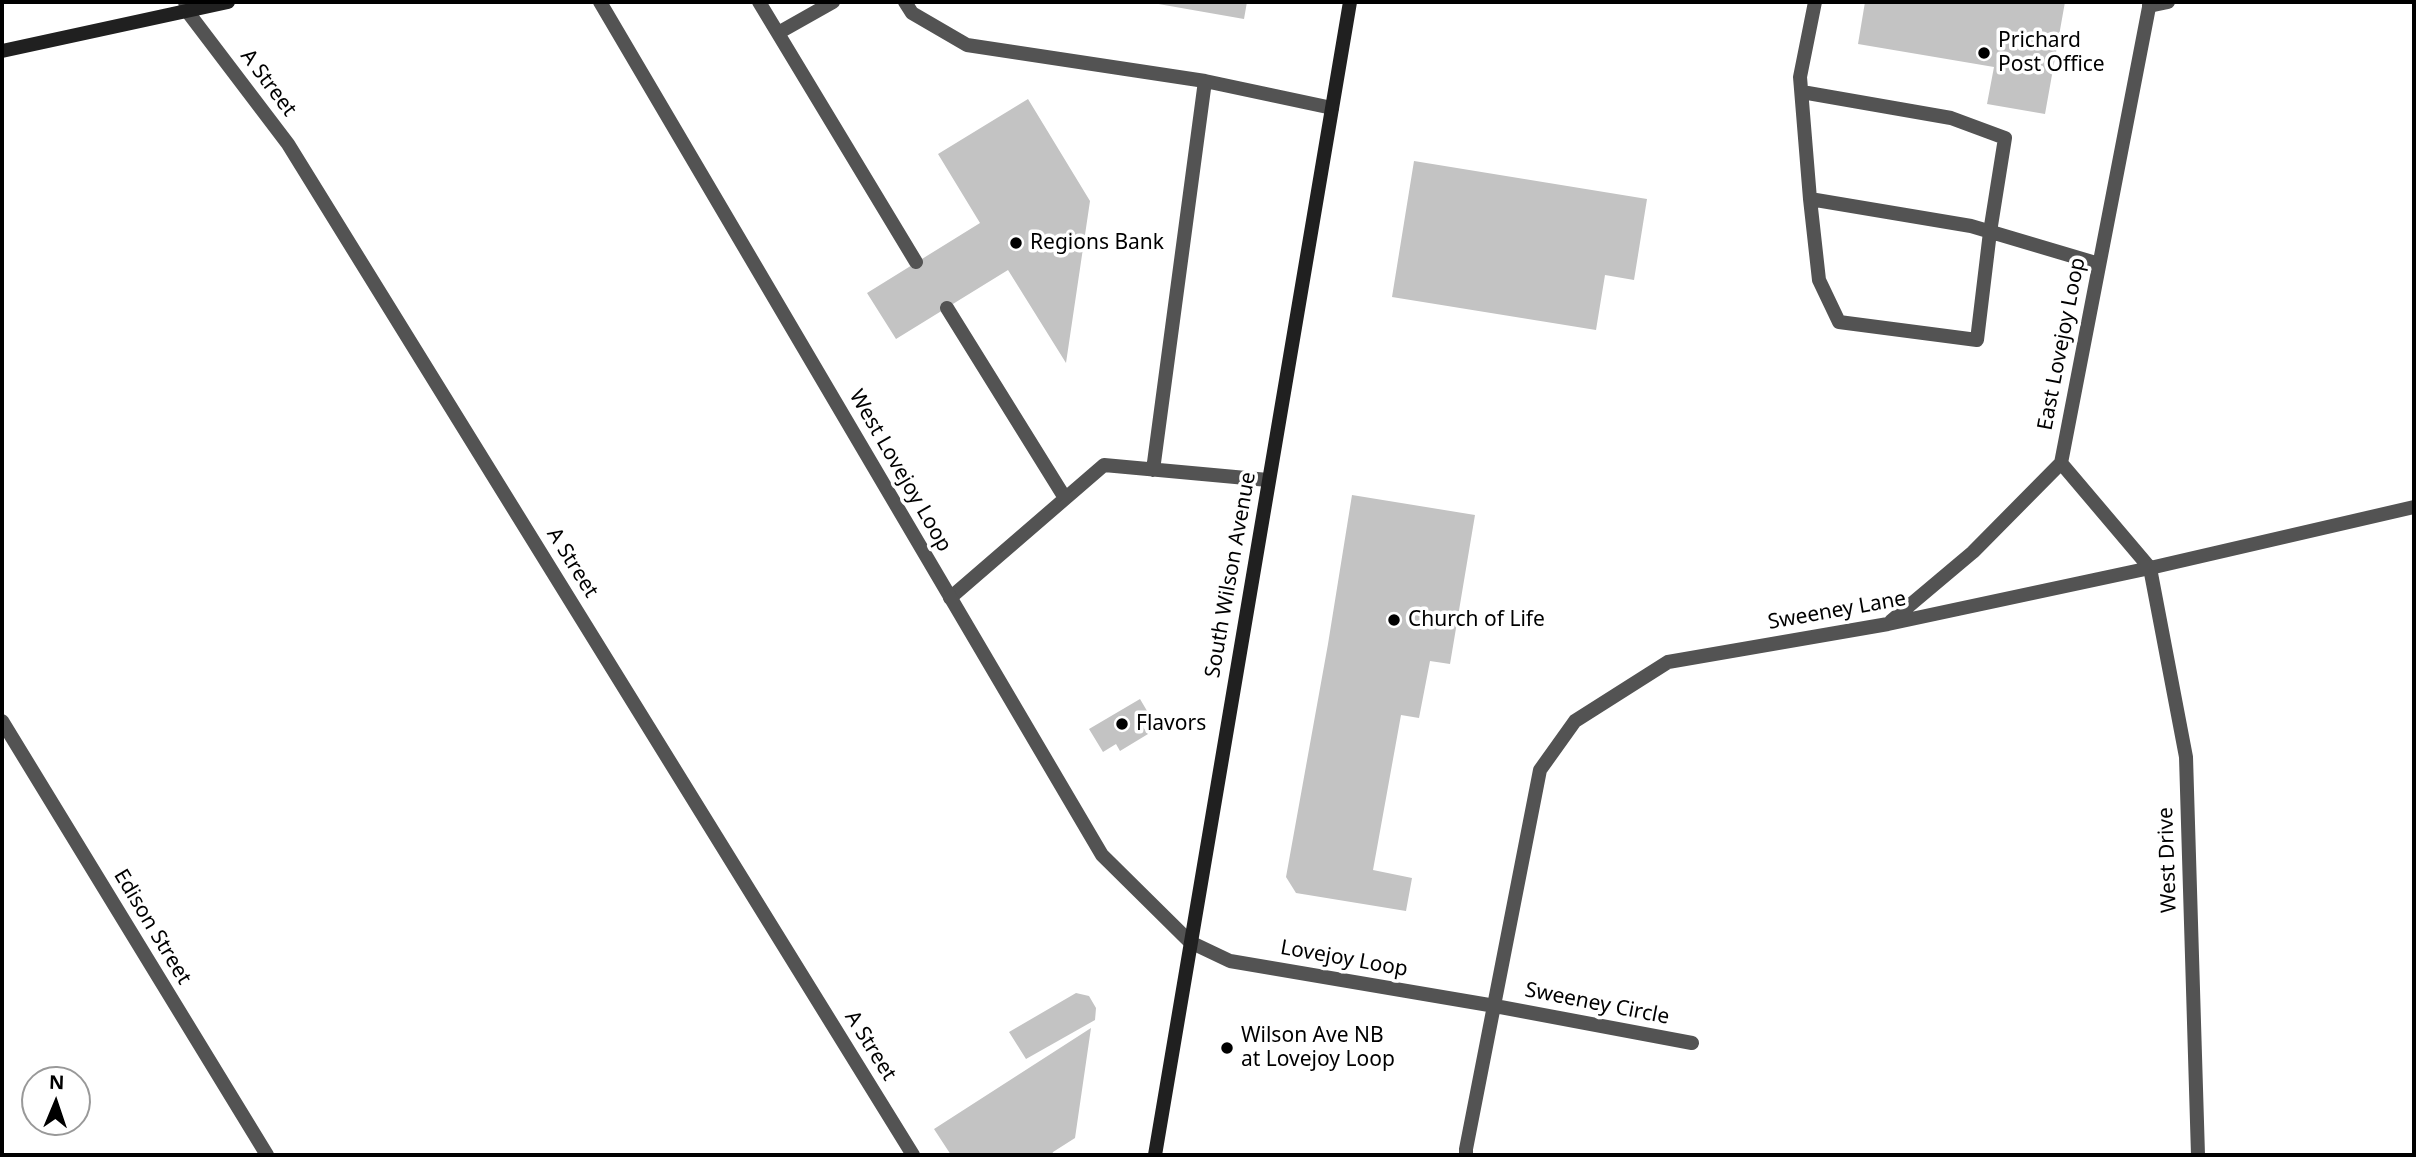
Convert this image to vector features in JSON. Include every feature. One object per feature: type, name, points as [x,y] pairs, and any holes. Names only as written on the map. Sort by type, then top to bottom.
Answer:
[{"type":"main road","points":[[2,51],[186,6],[228,2]]},
{"type":"main road","name":"South Wilson Avenue","points":[[1154,1155],[1350,2]]},
{"type":"street","name":"West Lovejoy Loop","points":[[600,2],[1102,855],[1190,942]]},
{"type":"street","points":[[759,2],[916,262]]},
{"type":"street","points":[[778,33],[833,2]]},
{"type":"street","points":[[905,2],[912,13],[967,45],[1205,81],[1332,108]]},
{"type":"street","points":[[1802,92],[1951,118],[2005,138],[1977,340],[1839,322],[1819,280],[1800,77],[1815,2]]},
{"type":"street","points":[[2149,4],[2168,2]]},
{"type":"street","name":"East Lovejoy Loop","points":[[1888,624],[1973,552],[2061,463],[2149,4]]},
{"type":"street","name":"A Street","points":[[186,6],[288,144],[913,1155]]},
{"type":"street","points":[[1153,470],[1205,81]]},
{"type":"street","points":[[1810,199],[1971,226],[2099,264]]},
{"type":"street","points":[[947,308],[1065,498]]},
{"type":"street","points":[[2061,463],[2150,568]]},
{"type":"street","points":[[950,598],[1104,465],[1268,480]]},
{"type":"street","name":"Sweeney Lane","points":[[1466,1155],[1465,1149],[1540,770],[1575,721],[1668,662],[1888,624],[2150,568],[2414,507]]},
{"type":"street","name":"West Drive","points":[[2150,568],[2186,757],[2198,1155]]},
{"type":"street","name":"Edison Street","points":[[2,721],[267,1155]]},
{"type":"street","name":"Lovejoy Loop","points":[[1190,942],[1230,961],[1495,1006]]},
{"type":"street","name":"Sweeney Circle","points":[[1495,1006],[1692,1043]]},
{"type":"building","points":[[1147,2],[1247,2],[1244,19]]},
{"type":"building","name":"Prichard Post Office","points":[[1865,2],[2065,2],[2045,114],[1987,104],[1994,67],[1858,44]]},
{"type":"building","name":"Regions Bank","points":[[1028,99],[1090,201],[1066,363],[1008,270],[896,339],[867,293],[980,223],[938,154]]},
{"type":"building","points":[[1414,161],[1647,199],[1634,280],[1605,275],[1596,330],[1392,297]]},
{"type":"building","points":[[1352,495],[1475,515],[1450,664],[1430,661],[1419,718],[1401,715],[1373,870],[1412,878],[1406,911],[1296,893],[1286,877]]},
{"type":"building","name":"Flavors","points":[[1140,699],[1153,721],[1143,727],[1148,734],[1120,751],[1116,744],[1103,752],[1089,729]]},
{"type":"building","points":[[1076,993],[1089,996],[1096,1008],[1095,1020],[1026,1059],[1009,1032]]},
{"type":"building","points":[[1091,1028],[1075,1138],[1052,1155],[951,1155],[934,1129]]},
{"type":"place","name":"Prichard Post Office","points":[[1984,53]]},
{"type":"place","name":"Regions Bank","points":[[1016,243]]},
{"type":"place","name":"Church of Life","points":[[1394,620]]},
{"type":"place","name":"Flavors","points":[[1122,724]]},
{"type":"place","name":"Wilson Ave NB at Lovejoy Loop","points":[[1227,1048]]}]
